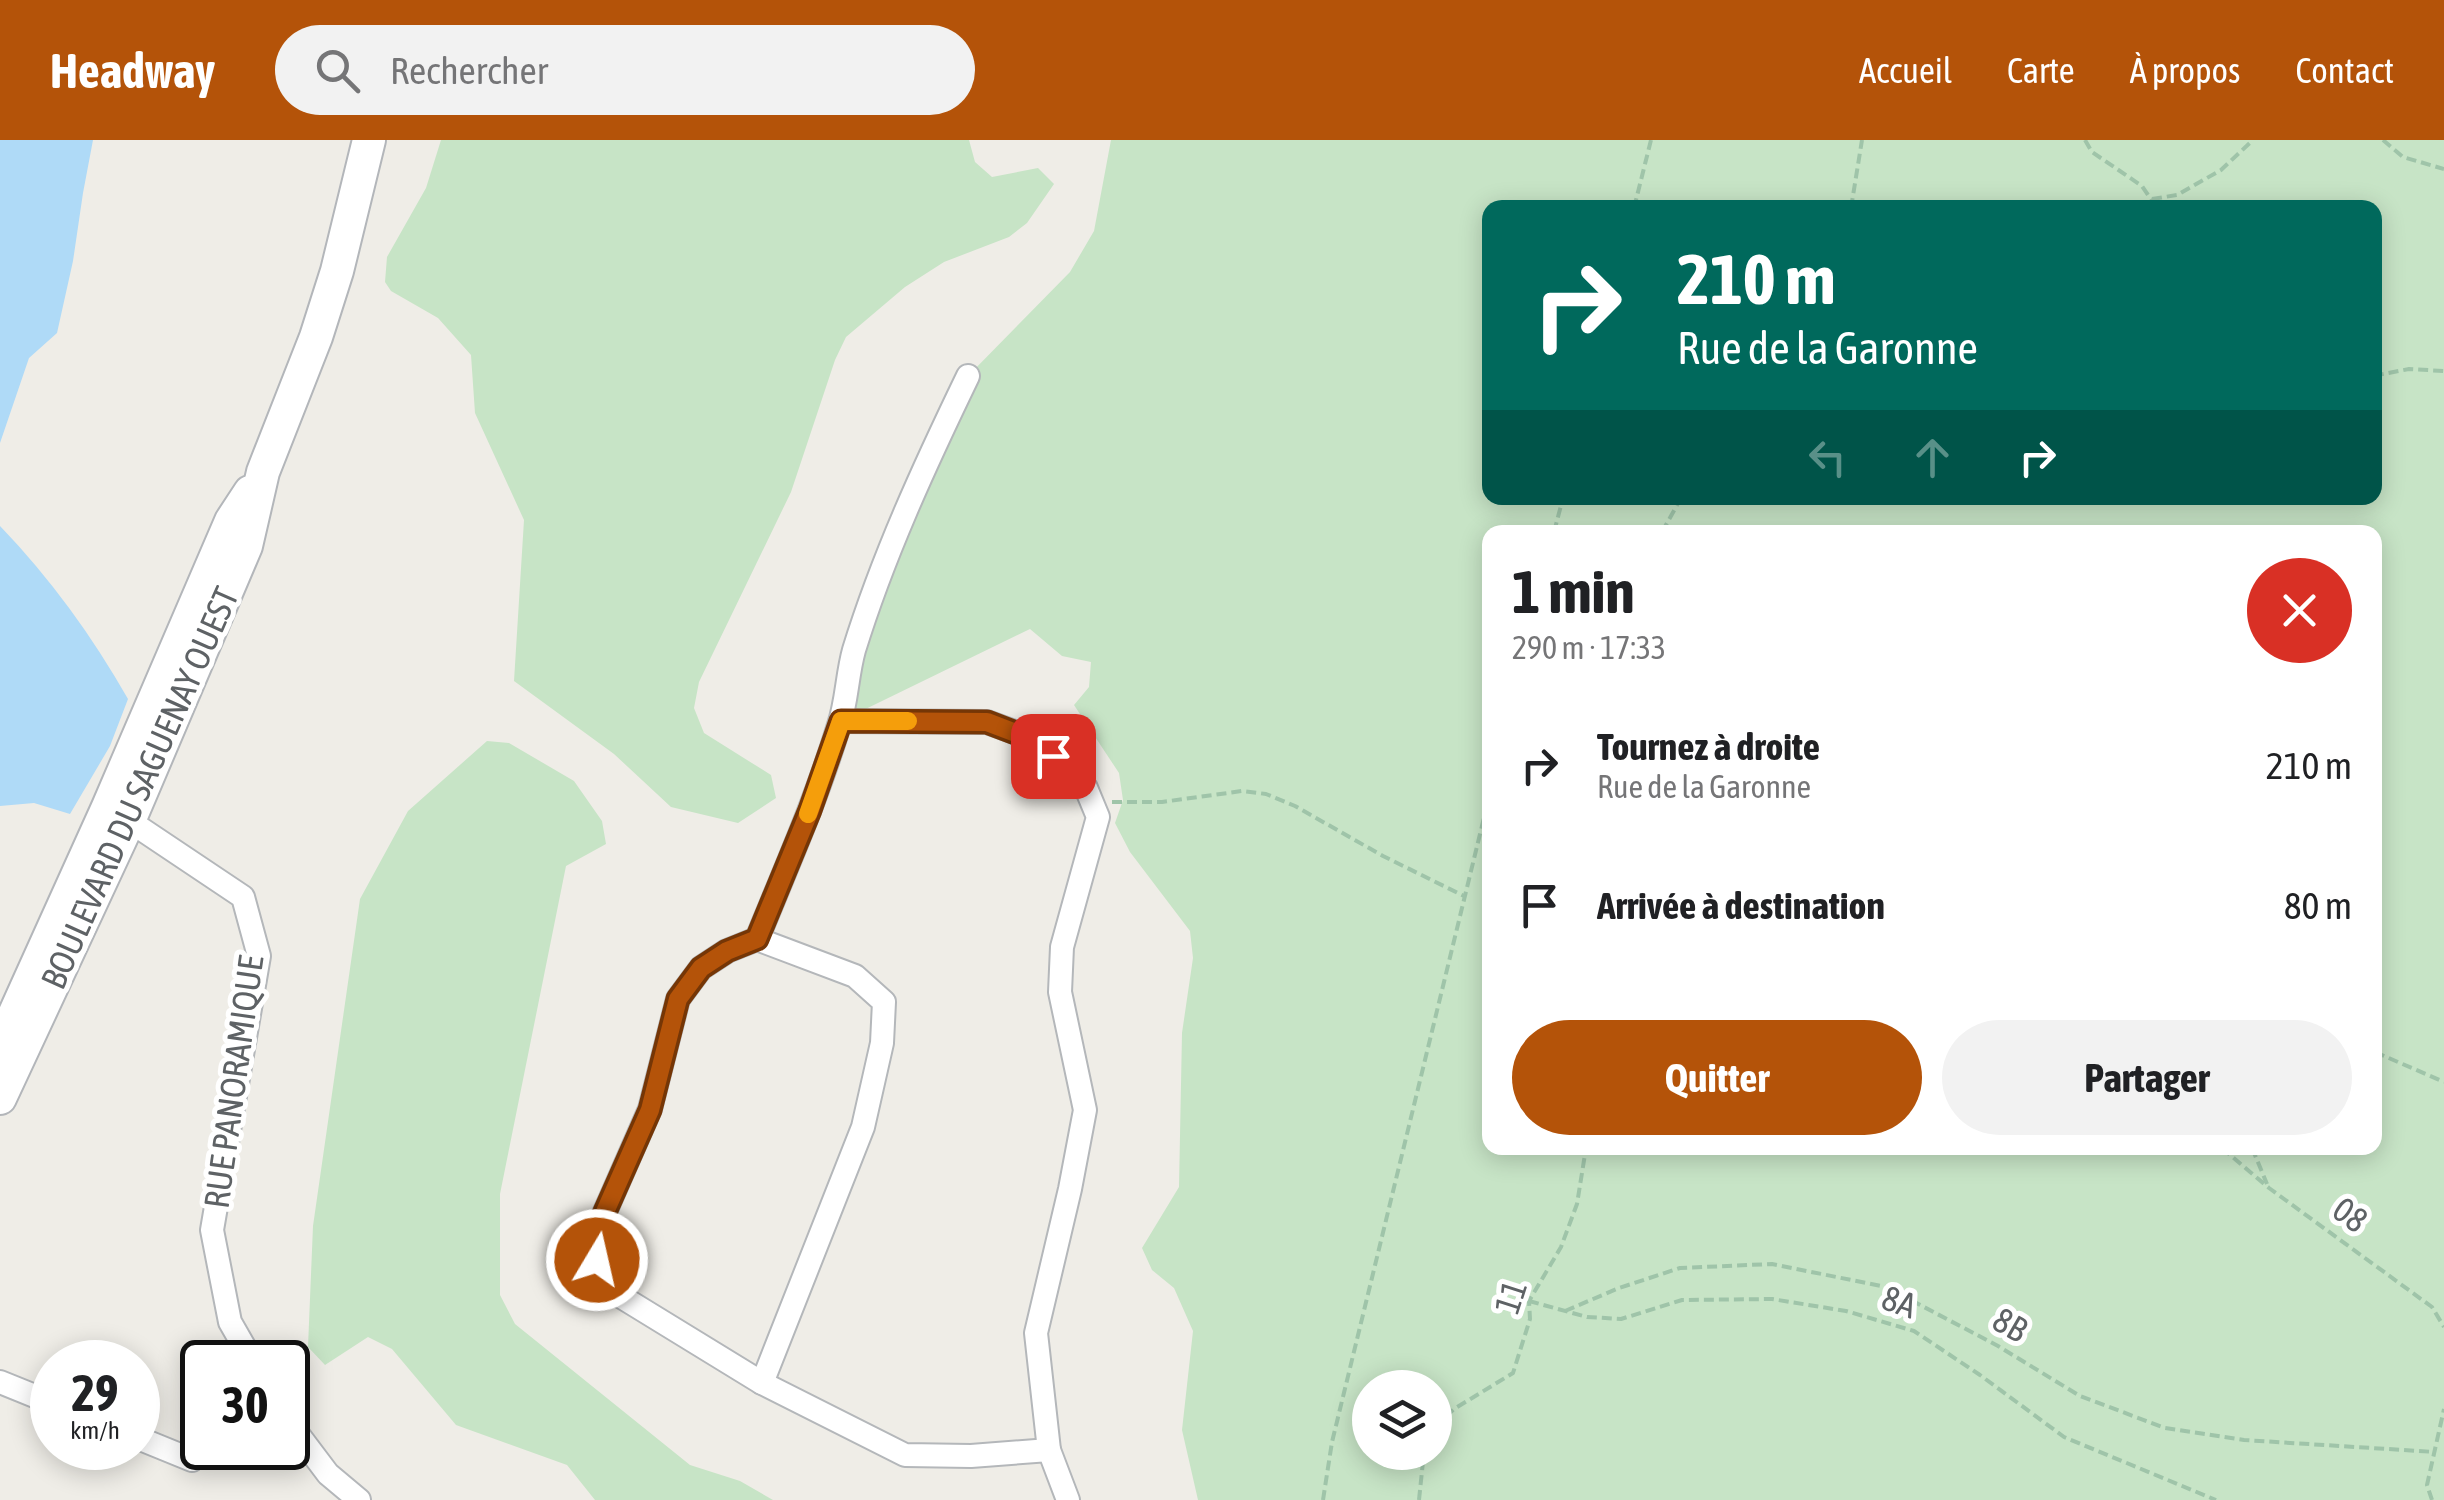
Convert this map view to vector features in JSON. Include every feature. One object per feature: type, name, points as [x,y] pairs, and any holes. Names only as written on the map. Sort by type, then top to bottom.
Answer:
[{"type":"main road","name":"BOULEVARD DU SAGUENAY OUEST","points":[[0,1098],[118,814],[230,521],[263,472],[316,336],[337,271],[369,140]]},
{"type":"main road","name":"BOULEVARD DU SAGUENAY OUEST","points":[[0,1046],[118,814]]},
{"type":"street","points":[[757,939],[810,810],[841,721],[853,654],[888,553],[968,376]]},
{"type":"street","points":[[841,721],[987,722],[1034,740],[1079,780],[1095,809],[1062,947],[1060,992],[1085,1110],[1036,1332],[1049,1450],[1068,1500]]},
{"type":"street","name":"RUE PANORAMIQUE","points":[[118,814],[243,896],[259,956],[212,1230],[230,1322],[241,1340]]},
{"type":"street","points":[[762,1384],[863,1127],[882,1043],[884,1002],[855,976],[757,939],[727,951],[701,968],[678,999],[650,1110],[597,1230],[597,1260],[607,1288],[762,1384],[905,1455],[971,1456],[1049,1450]]},
{"type":"street","points":[[0,1382],[30,1394]]},
{"type":"street","points":[[310,1450],[328,1474],[359,1500]]},
{"type":"path","points":[[1636,200],[1651,140]]},
{"type":"path","points":[[1852,200],[1862,140]]},
{"type":"path","points":[[2085,140],[2092,152],[2142,186],[2152,199],[2177,195],[2221,170],[2253,140]]},
{"type":"path","points":[[2384,140],[2403,157],[2444,169]]},
{"type":"path","points":[[2382,374],[2409,369],[2444,371]]},
{"type":"path","points":[[1095,809],[1242,791],[1266,794],[1296,806],[1464,896]]},
{"type":"path","points":[[1323,1500],[1336,1424],[1482,824]]},
{"type":"path","points":[[2382,1055],[2444,1082]]},
{"type":"path","name":"11","points":[[1452,1411],[1513,1373],[1530,1319],[1529,1301],[1566,1233],[1585,1155]]},
{"type":"path","name":"08","points":[[2230,1155],[2269,1188],[2432,1307],[2444,1326]]},
{"type":"path","points":[[2255,1155],[2269,1188]]},
{"type":"path","name":"8B","points":[[1565,1311],[1680,1268],[1772,1264],[1886,1287],[1998,1346],[2080,1396],[2165,1428],[2244,1440],[2434,1452]]},
{"type":"path","name":"8A","points":[[1529,1301],[1587,1318],[1621,1318],[1682,1300],[1772,1299],[1863,1316],[1914,1331],[2064,1438],[2216,1500]]},
{"type":"path","points":[[2432,1500],[2427,1485],[2444,1408]]},
{"type":"path","points":[[1419,1500],[1422,1470]]},
{"type":"green space","points":[[441,140],[969,140],[975,162],[992,177],[1038,168],[1054,184],[1027,223],[1009,237],[944,262],[905,287],[846,337],[791,492],[699,682],[694,708],[704,733],[771,775],[776,798],[738,823],[671,807],[614,754],[514,681],[524,520],[475,413],[471,355],[438,318],[391,291],[385,282],[387,257],[426,188]]},
{"type":"green space","points":[[1111,140],[2444,140],[2444,1500],[1198,1500],[1182,1430],[1193,1331],[1174,1288],[1152,1270],[1142,1248],[1179,1187],[1182,1033],[1193,958],[1190,931],[1130,852],[1115,823],[1123,800],[1119,773],[1074,705],[1089,687],[1091,662],[1062,656],[1030,629],[841,721],[888,553],[968,376],[1070,272],[1094,231]]},
{"type":"green space","points":[[487,741],[509,743],[574,781],[602,821],[606,844],[566,866],[500,1194],[500,1295],[515,1324],[690,1465],[740,1481],[773,1500],[595,1500],[567,1465],[456,1425],[392,1349],[368,1337],[325,1365],[310,1349],[313,1226],[360,899],[408,811]]},
{"type":"water","points":[[0,140],[93,140],[57,333],[29,358],[0,443]]},
{"type":"water","points":[[0,526],[70,609],[128,699],[110,746],[70,814],[34,803],[0,806]]},
{"type":"slow traffic","points":[[808,814],[841,721],[908,721]]},
{"type":"route","points":[[597,1260],[597,1230],[650,1110],[678,999],[701,968],[727,951],[757,939],[810,810],[841,721],[987,722],[1034,740],[1053,756]]}]
